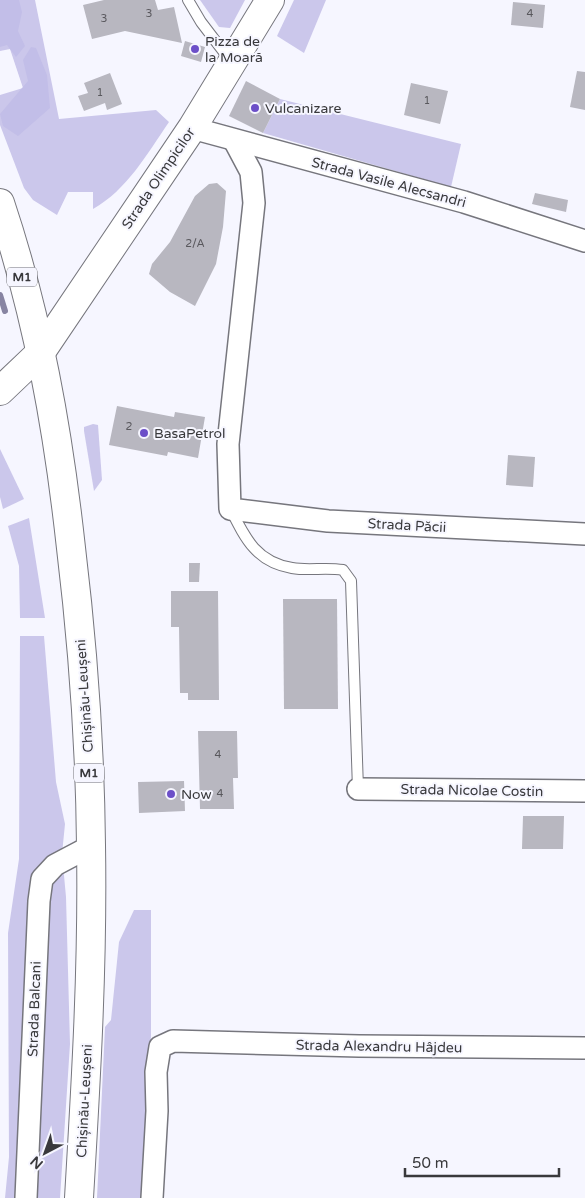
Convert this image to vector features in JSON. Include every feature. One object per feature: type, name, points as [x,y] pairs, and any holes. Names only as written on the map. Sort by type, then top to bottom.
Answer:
[{"type":"main road","name":"Strada Olimpicilor","points":[[0,391],[41,352],[192,128],[270,0]]},
{"type":"main road","name":"Chișinău-Leușeni","points":[[0,203],[14,246],[41,352],[58,436],[80,625],[87,730],[91,846],[88,1027],[79,1198]]},
{"type":"street","name":"Strada Vasile Alecsandri","points":[[192,128],[464,202],[585,241]]},
{"type":"street","points":[[230,509],[228,444],[254,203],[251,172],[234,140]]},
{"type":"street","name":"Strada Păcii","points":[[230,509],[328,521],[585,534]]},
{"type":"street","name":"Strada Nicolae Costin","points":[[358,789],[585,791]]},
{"type":"street","name":"Strada Balcani","points":[[26,1198],[38,901],[42,879],[55,865],[91,846]]},
{"type":"street","name":"Strada Alexandru Hâjdeu","points":[[152,1198],[157,1111],[156,1072],[160,1047],[173,1041],[359,1046],[585,1048]]},
{"type":"lane","points":[[188,0],[200,22],[232,62]]},
{"type":"lane","points":[[230,509],[247,542],[267,560],[294,569],[326,568],[343,570],[351,581],[358,789]]},
{"type":"shaded area","points":[[0,0],[35,0],[59,119],[156,110],[169,122],[126,182],[93,209],[93,192],[68,192],[57,215],[33,200],[24,188],[0,125],[0,95],[23,88],[10,49],[0,51]]},
{"type":"shaded area","points":[[0,0],[19,0],[22,12],[18,31],[25,46],[16,57],[7,45],[0,47]]},
{"type":"shaded area","points":[[200,0],[245,0],[230,28],[219,27]]},
{"type":"shaded area","points":[[294,0],[326,0],[304,53],[277,36]]},
{"type":"shaded area","points":[[31,47],[36,48],[47,75],[50,108],[18,136],[3,126],[0,114],[28,81],[23,60]]},
{"type":"shaded area","points":[[280,99],[461,144],[451,187],[263,133]]},
{"type":"shaded area","points":[[93,424],[98,425],[102,480],[94,491],[84,431],[84,427]]},
{"type":"shaded area","points":[[0,449],[24,499],[3,509],[0,497]]},
{"type":"shaded area","points":[[29,518],[45,618],[20,618],[19,566],[8,526]]},
{"type":"shaded area","points":[[20,636],[44,636],[56,782],[65,824],[62,854],[66,897],[70,1044],[60,1198],[5,1198],[9,1157],[8,933],[19,859]]},
{"type":"shaded area","points":[[134,910],[151,910],[151,1035],[143,1198],[97,1198],[105,1027],[111,1020],[119,942]]},
{"type":"building","points":[[104,0],[155,0],[158,10],[174,7],[182,43],[125,31],[92,39],[83,5]]},
{"type":"building","points":[[513,2],[545,5],[543,28],[511,25]]},
{"type":"building","points":[[185,41],[205,47],[201,62],[181,56]]},
{"type":"building","points":[[577,71],[585,72],[585,110],[570,107]]},
{"type":"building","points":[[110,73],[122,104],[107,110],[105,103],[84,111],[78,96],[88,93],[84,83]]},
{"type":"building","points":[[246,81],[280,99],[263,133],[229,116]]},
{"type":"building","points":[[411,83],[448,91],[440,124],[404,115]]},
{"type":"building","points":[[217,183],[226,191],[223,227],[216,264],[195,306],[170,292],[149,274],[152,264],[170,242],[195,196],[209,184]]},
{"type":"building","points":[[535,193],[568,200],[566,212],[532,204]]},
{"type":"building","points":[[117,406],[174,417],[175,412],[205,417],[198,458],[168,452],[167,456],[109,445]]},
{"type":"building","points":[[508,455],[535,457],[533,487],[506,485]]},
{"type":"building","points":[[189,563],[200,563],[199,582],[189,582]]},
{"type":"building","points":[[171,591],[218,591],[219,700],[188,700],[188,693],[180,693],[179,627],[171,627]]},
{"type":"building","points":[[283,599],[337,599],[338,709],[284,709]]},
{"type":"building","points":[[198,731],[237,731],[238,778],[233,778],[234,809],[200,809]]},
{"type":"building","points":[[184,781],[185,811],[139,813],[138,782]]},
{"type":"building","points":[[523,816],[564,816],[563,849],[522,849]]},
{"type":"waterway","points":[[0,295],[5,311]]},
{"type":"place","name":"Pizza de la Moară","points":[[195,49]]},
{"type":"place","name":"Vulcanizare","points":[[255,108]]},
{"type":"place","name":"BasaPetrol","points":[[144,433]]},
{"type":"place","name":"Now","points":[[171,794]]}]
